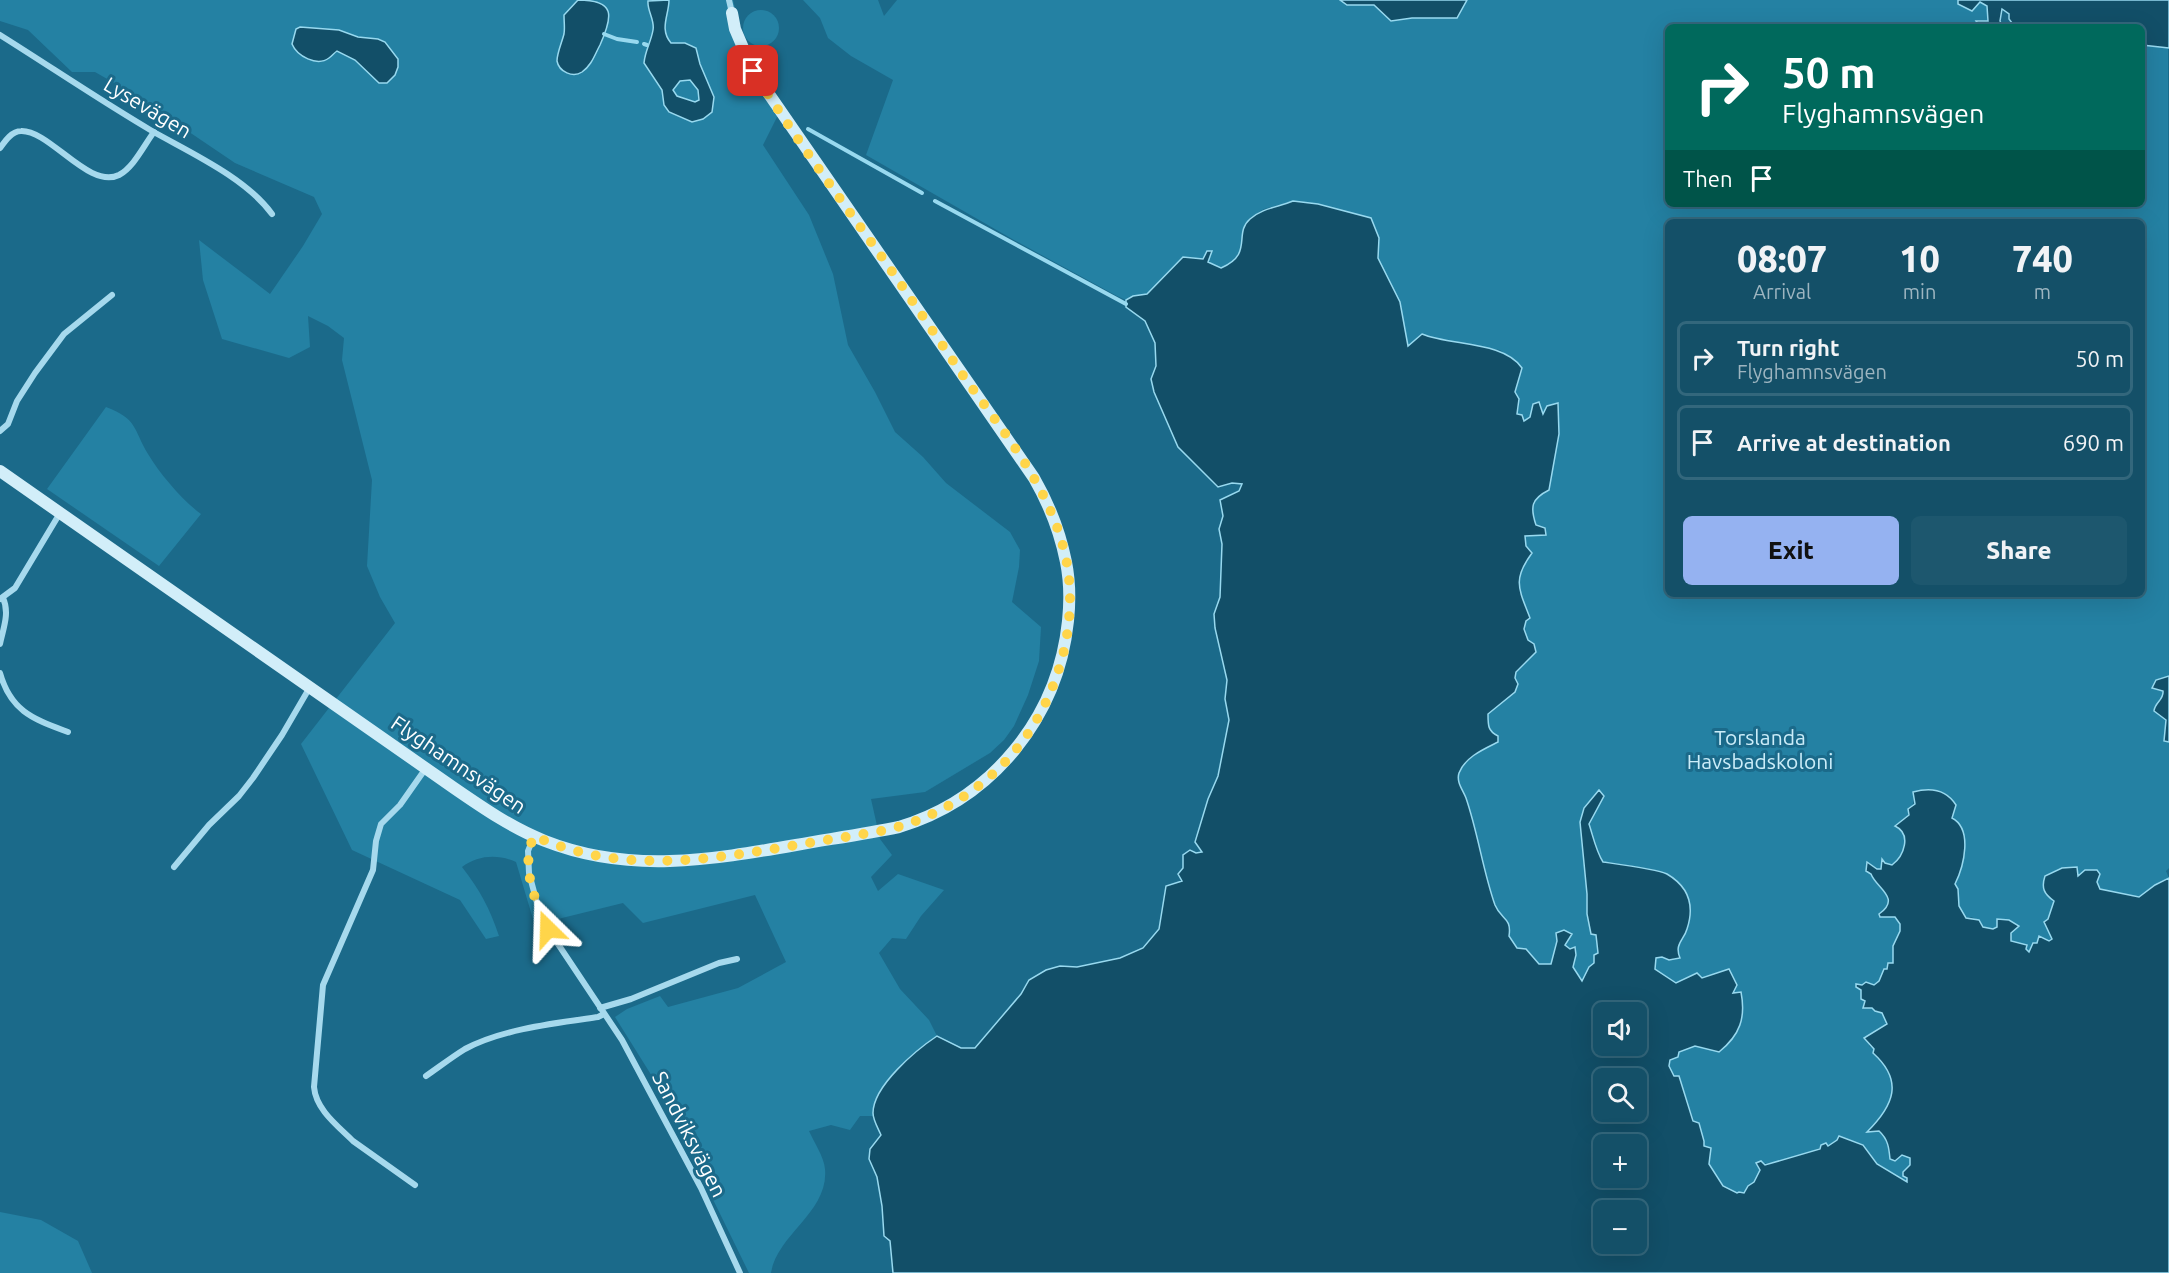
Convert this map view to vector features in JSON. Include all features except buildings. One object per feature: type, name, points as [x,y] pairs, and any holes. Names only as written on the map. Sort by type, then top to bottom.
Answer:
[{"type":"street","points":[[729,0],[732,13]]},
{"type":"street","name":"Flyghamnsvägen","points":[[0,471],[476,803],[534,836],[566,848],[608,857],[648,862],[676,862],[851,836],[913,823],[943,809],[977,787],[1016,750],[1043,708],[1052,689],[1063,651],[1069,609],[1067,564],[1054,518],[1041,490],[984,403],[766,93],[741,45],[732,13]]},
{"type":"street","name":"Lysevägen","points":[[0,35],[154,132],[183,146],[252,192],[272,214]]},
{"type":"street","points":[[0,148],[10,135],[20,131],[29,133],[50,144],[94,174],[110,178],[128,168],[154,132]]},
{"type":"street","points":[[0,431],[8,424],[17,401],[64,334],[112,295]]},
{"type":"street","points":[[0,644],[7,614],[7,606],[2,599],[15,588],[60,512]]},
{"type":"street","points":[[0,673],[12,698],[25,713],[34,719],[68,732]]},
{"type":"street","points":[[174,867],[253,778],[310,687]]},
{"type":"street","points":[[415,1185],[345,1132],[318,1103],[314,1087],[323,985],[374,870],[376,841],[381,824],[400,805],[426,768]]},
{"type":"street","name":"Sandviksvägen","points":[[534,836],[528,850],[530,873],[538,907],[548,929],[622,1040],[671,1131],[740,1273]]},
{"type":"street","points":[[426,1076],[467,1048],[481,1042],[518,1031],[598,1017],[602,1011],[719,963],[737,959]]},
{"type":"green space","points":[[0,0],[733,0],[739,24],[755,64],[783,105],[763,145],[809,215],[833,274],[848,345],[895,432],[923,457],[946,483],[1010,532],[1020,550],[1012,602],[1041,627],[1039,661],[1028,695],[1014,726],[1004,740],[990,753],[925,792],[871,799],[880,839],[892,855],[871,877],[878,891],[898,874],[944,890],[921,916],[906,939],[892,938],[879,953],[900,989],[929,1020],[937,1036],[916,1051],[896,1070],[881,1092],[873,1116],[860,1116],[850,1130],[831,1125],[809,1131],[824,1164],[824,1184],[811,1211],[775,1259],[771,1273],[749,1273],[655,1081],[615,1017],[627,1009],[660,996],[668,1007],[738,988],[786,962],[755,895],[643,923],[623,903],[562,918],[536,929],[516,862],[495,857],[481,858],[462,867],[484,900],[499,936],[486,939],[460,900],[352,850],[301,744],[395,623],[380,597],[367,566],[372,480],[342,360],[344,338],[328,326],[308,316],[310,347],[289,358],[222,339],[203,280],[199,240],[270,294],[322,214],[314,197],[235,163],[130,92],[95,72],[72,72],[28,30],[0,21]]},
{"type":"green space","name":"Torslanda Havsbadskoloni","points":[[803,0],[878,0],[884,16],[897,0],[1340,0],[1347,5],[1374,5],[1391,20],[1457,18],[1467,0],[1958,0],[1958,5],[1980,2],[1987,6],[1988,21],[1977,22],[1978,24],[1665,24],[1665,207],[2145,207],[2145,45],[2168,47],[2169,676],[2156,680],[2156,689],[2163,690],[2164,693],[2166,719],[2164,740],[2169,742],[2169,868],[2166,871],[2169,878],[2140,897],[2100,889],[2097,882],[2062,868],[2056,872],[2047,896],[2054,901],[2048,919],[2053,939],[2037,943],[2030,952],[2025,949],[2026,945],[2011,941],[2011,933],[1997,919],[1997,927],[1993,929],[1983,927],[1979,920],[1967,918],[1959,906],[1958,889],[1955,884],[1964,858],[1965,839],[1959,823],[1952,818],[1950,796],[1932,790],[1913,792],[1910,812],[1896,827],[1904,835],[1903,851],[1892,865],[1883,860],[1881,869],[1871,874],[1887,897],[1888,902],[1879,914],[1880,917],[1895,917],[1900,924],[1900,931],[1893,946],[1893,963],[1884,969],[1879,981],[1874,985],[1866,982],[1861,990],[1869,1004],[1875,1010],[1883,1013],[1887,1024],[1869,1046],[1874,1049],[1873,1053],[1888,1069],[1893,1082],[1887,1106],[1868,1131],[1879,1131],[1882,1134],[1888,1144],[1890,1159],[1902,1155],[1910,1158],[1910,1165],[1903,1172],[1907,1177],[1907,1182],[1877,1164],[1865,1150],[1837,1140],[1827,1146],[1826,1143],[1813,1151],[1792,1158],[1771,1163],[1756,1163],[1760,1170],[1744,1194],[1737,1194],[1723,1186],[1709,1164],[1711,1148],[1703,1146],[1699,1123],[1694,1121],[1679,1076],[1674,1076],[1670,1069],[1670,1062],[1680,1052],[1690,1047],[1739,1029],[1743,1004],[1741,992],[1733,993],[1729,970],[1701,978],[1697,973],[1676,983],[1655,969],[1655,958],[1662,957],[1669,960],[1680,958],[1679,944],[1687,931],[1666,873],[1603,862],[1589,823],[1602,799],[1584,808],[1587,914],[1598,942],[1598,954],[1583,982],[1573,967],[1576,955],[1574,947],[1570,949],[1556,937],[1551,964],[1539,964],[1526,949],[1517,948],[1509,936],[1510,927],[1498,913],[1488,885],[1466,799],[1458,780],[1459,772],[1478,752],[1491,732],[1488,727],[1488,714],[1515,692],[1515,672],[1536,652],[1526,634],[1526,621],[1530,618],[1519,585],[1522,570],[1532,553],[1526,546],[1525,536],[1545,535],[1533,516],[1533,505],[1541,495],[1549,490],[1542,415],[1533,404],[1530,417],[1524,421],[1517,414],[1519,406],[1515,392],[1522,368],[1500,350],[1437,340],[1423,334],[1408,346],[1400,302],[1378,258],[1379,238],[1371,219],[1318,204],[1293,201],[1264,209],[1250,218],[1244,226],[1242,249],[1230,264],[1221,268],[1208,262],[1212,251],[1207,252],[1203,259],[1183,257],[1147,294],[1133,296],[1126,300],[1117,296],[866,155],[893,80],[851,56],[828,38],[820,18]]},
{"type":"green space","points":[[761,10],[774,15],[779,28],[774,41],[761,46],[748,41],[743,28],[748,15]]},
{"type":"green space","points":[[106,407],[129,421],[159,470],[179,494],[201,514],[159,566],[47,489]]},
{"type":"green space","points":[[0,1212],[41,1220],[78,1241],[92,1273],[0,1273]]},
{"type":"shaded area","points":[[578,0],[599,3],[605,7],[609,18],[591,63],[582,72],[571,74],[563,71],[557,61],[564,34],[564,15]]},
{"type":"shaded area","points":[[669,0],[665,27],[667,38],[671,43],[685,43],[696,48],[714,97],[712,112],[703,119],[692,122],[669,112],[664,105],[662,90],[644,63],[653,26],[648,1]],"holes":[[[690,80],[698,90],[699,100],[695,102],[677,96],[673,90],[680,81]]]},
{"type":"shaded area","points":[[1340,0],[1467,0],[1457,18],[1412,18],[1391,21],[1374,5],[1347,5]]},
{"type":"shaded area","points":[[1958,0],[2169,0],[2169,48],[2145,45],[2145,24],[2013,24],[2009,14],[2002,9],[2002,24],[1978,24],[1976,21],[1988,21],[1987,6],[1980,2],[1972,11],[1958,4]]},
{"type":"shaded area","points":[[300,27],[339,30],[358,37],[385,42],[398,59],[395,75],[387,83],[379,83],[355,60],[337,51],[324,60],[308,59],[298,53],[292,44],[296,29]]},
{"type":"shaded area","points":[[1293,201],[1318,204],[1371,218],[1379,238],[1378,258],[1400,302],[1408,346],[1422,334],[1476,345],[1503,353],[1514,359],[1522,368],[1515,392],[1519,399],[1517,414],[1522,415],[1524,421],[1530,417],[1533,404],[1539,402],[1543,414],[1547,406],[1558,403],[1559,434],[1549,490],[1535,500],[1533,508],[1536,525],[1545,528],[1546,535],[1525,536],[1526,546],[1532,553],[1522,570],[1519,585],[1530,618],[1526,621],[1524,629],[1528,640],[1534,644],[1536,652],[1516,672],[1515,678],[1518,684],[1515,692],[1488,714],[1489,728],[1498,736],[1498,742],[1470,758],[1458,776],[1470,811],[1495,905],[1509,925],[1509,936],[1517,948],[1526,949],[1539,964],[1551,964],[1557,941],[1556,933],[1564,930],[1572,934],[1565,945],[1570,949],[1575,947],[1573,967],[1582,981],[1589,967],[1594,963],[1594,955],[1598,953],[1596,935],[1591,934],[1587,914],[1580,822],[1584,808],[1599,790],[1604,796],[1589,824],[1603,862],[1667,874],[1681,885],[1688,897],[1689,920],[1686,933],[1678,949],[1680,958],[1669,960],[1662,957],[1656,958],[1655,969],[1676,983],[1697,973],[1702,978],[1729,969],[1737,985],[1733,993],[1741,992],[1742,1018],[1737,1032],[1726,1046],[1719,1052],[1695,1046],[1679,1052],[1678,1057],[1670,1060],[1669,1066],[1674,1076],[1679,1076],[1693,1121],[1699,1123],[1704,1146],[1711,1148],[1709,1164],[1723,1186],[1737,1193],[1744,1193],[1754,1182],[1760,1170],[1756,1163],[1761,1161],[1765,1165],[1820,1149],[1821,1145],[1826,1143],[1828,1146],[1839,1136],[1863,1145],[1877,1164],[1907,1182],[1903,1172],[1910,1165],[1910,1158],[1902,1155],[1895,1161],[1890,1159],[1888,1144],[1882,1134],[1879,1131],[1867,1132],[1889,1103],[1892,1083],[1883,1063],[1873,1053],[1874,1049],[1864,1038],[1887,1024],[1882,1013],[1872,1008],[1863,1008],[1865,1001],[1861,999],[1861,990],[1856,987],[1856,984],[1862,985],[1866,982],[1874,985],[1879,981],[1884,969],[1887,969],[1888,963],[1893,963],[1893,946],[1900,931],[1900,924],[1895,917],[1880,917],[1879,914],[1888,903],[1888,898],[1871,874],[1866,871],[1867,862],[1881,869],[1882,859],[1885,863],[1892,865],[1900,856],[1905,839],[1895,826],[1909,815],[1908,809],[1915,804],[1913,792],[1937,791],[1948,796],[1956,805],[1952,818],[1963,830],[1965,848],[1955,884],[1958,889],[1959,906],[1966,918],[1979,920],[1983,927],[1993,929],[1997,927],[1997,919],[2009,920],[2019,926],[2011,933],[2011,941],[2027,945],[2026,949],[2029,952],[2033,943],[2037,943],[2039,936],[2049,941],[2052,939],[2044,922],[2048,919],[2054,901],[2044,890],[2045,876],[2062,868],[2077,867],[2078,876],[2085,870],[2097,870],[2100,874],[2097,882],[2100,889],[2139,897],[2169,878],[2169,1273],[893,1273],[890,1241],[884,1236],[877,1177],[869,1159],[870,1149],[881,1135],[873,1116],[875,1103],[888,1080],[918,1050],[937,1036],[961,1048],[975,1048],[1021,994],[1029,980],[1046,970],[1060,966],[1077,967],[1120,958],[1143,948],[1159,929],[1166,886],[1182,881],[1178,874],[1183,868],[1183,855],[1190,850],[1196,853],[1202,852],[1195,842],[1208,799],[1218,776],[1229,720],[1225,699],[1227,680],[1214,614],[1220,597],[1222,544],[1219,529],[1223,516],[1220,500],[1239,491],[1242,484],[1232,483],[1218,487],[1178,447],[1154,392],[1151,379],[1156,366],[1155,343],[1145,321],[1126,307],[1126,300],[1133,296],[1147,294],[1183,257],[1203,259],[1207,251],[1212,251],[1208,262],[1221,268],[1231,262],[1240,250],[1245,225],[1255,215]]},
{"type":"shaded area","points":[[2169,676],[2169,742],[2164,741],[2166,720],[2154,711],[2163,691],[2152,688],[2156,680]]},
{"type":"waterway","points":[[604,34],[637,42]]},
{"type":"waterway","points":[[808,129],[922,193]]},
{"type":"waterway","points":[[935,201],[1126,304]]},
{"type":"route","points":[[548,929],[538,907],[530,873],[528,850],[534,836],[566,848],[608,857],[648,862],[676,862],[718,858],[816,842],[913,823],[959,800],[989,777],[1016,750],[1043,708],[1052,689],[1063,651],[1069,609],[1067,564],[1056,525],[1041,490],[984,403],[784,119],[753,71]]}]
